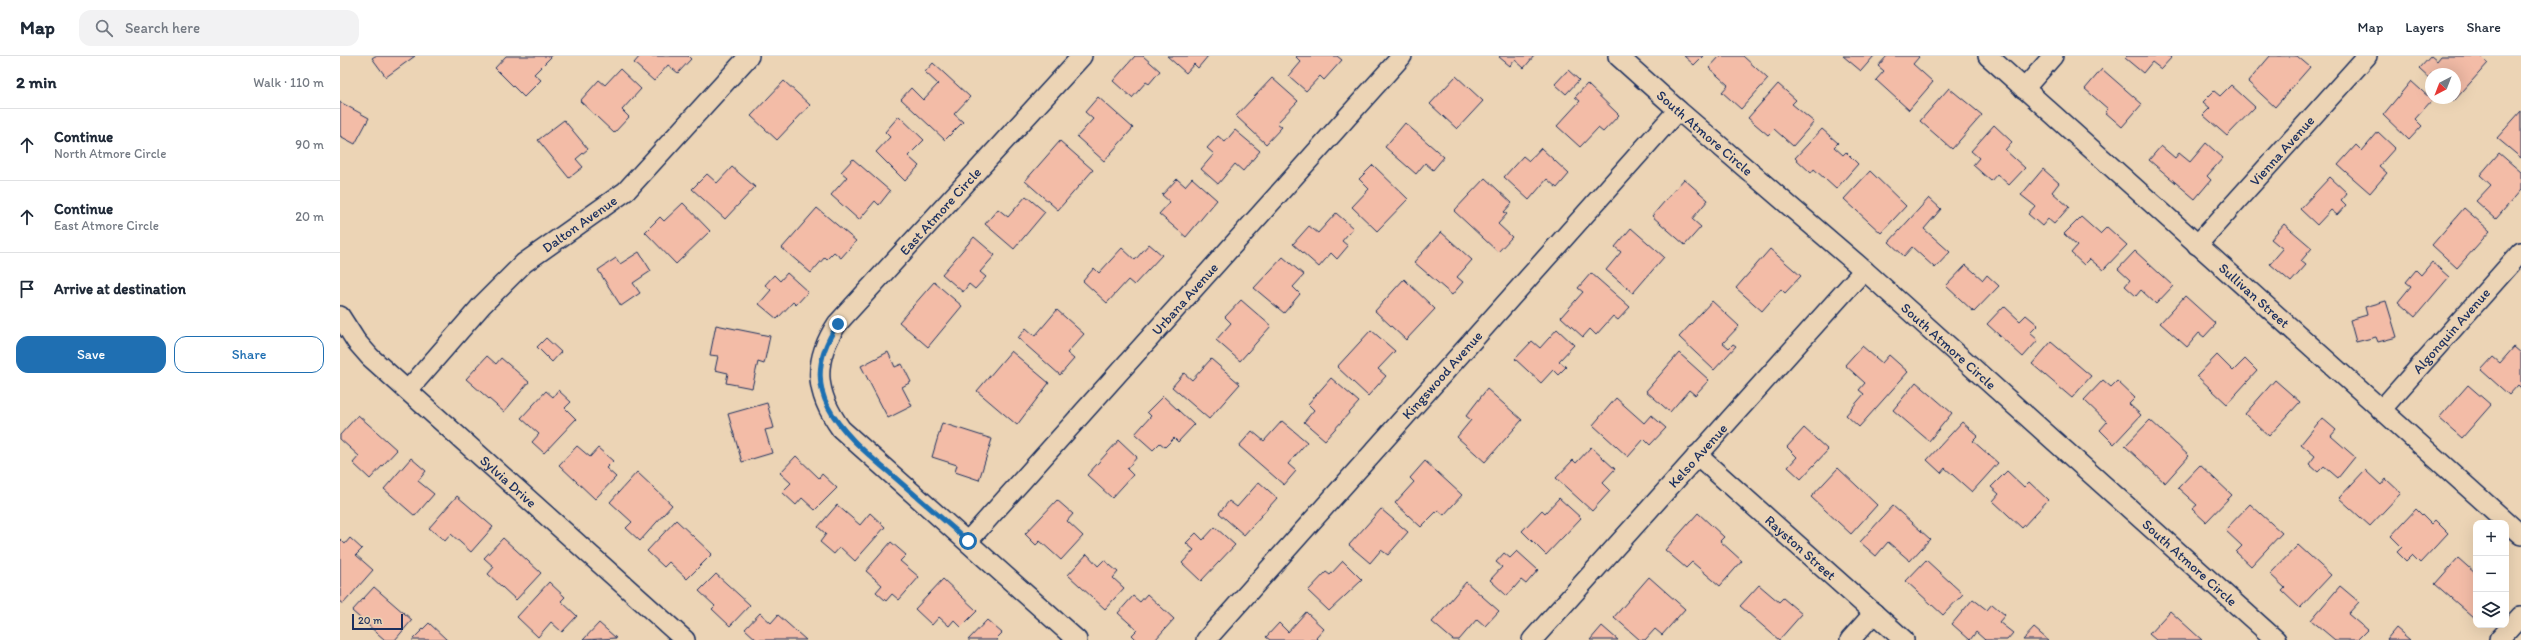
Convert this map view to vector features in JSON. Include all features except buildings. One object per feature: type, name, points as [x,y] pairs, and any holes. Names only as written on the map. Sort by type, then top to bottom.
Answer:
[{"type":"street","name":"Dalton Avenue","points":[[408,390],[482,305],[524,263],[626,191],[653,164],[750,56]]},
{"type":"street","name":"East Atmore Circle","points":[[968,541],[841,429],[826,405],[820,378],[824,349],[838,324],[1082,56]]},
{"type":"street","name":"Urbana Avenue","points":[[968,541],[1402,56]]},
{"type":"street","name":"South Atmore Circle","points":[[1618,56],[1678,110],[1864,270],[2276,640]]},
{"type":"street","name":"Sullivan Street","points":[[1988,56],[2521,535]]},
{"type":"street","points":[[2024,89],[2053,56]]},
{"type":"street","name":"Vienna Avenue","points":[[2198,245],[2367,56]]},
{"type":"street","name":"Kingswood Avenue","points":[[1206,640],[1678,110]]},
{"type":"street","name":"Algonquin Avenue","points":[[2381,410],[2521,252]]},
{"type":"street","name":"Kelso Avenue","points":[[1532,640],[1864,270]]},
{"type":"street","name":"Sylvia Drive","points":[[340,316],[356,341],[370,357],[685,640]]},
{"type":"street","name":"Rayston Street","points":[[1697,455],[1904,640]]},
{"type":"street","points":[[968,541],[1078,640]]},
{"type":"street","points":[[1850,640],[1874,613]]},
{"type":"street","points":[[2499,640],[2521,616]]},
{"type":"route","points":[[838,324],[824,349],[821,362],[821,390],[826,405],[832,416],[841,429],[968,541]]}]
